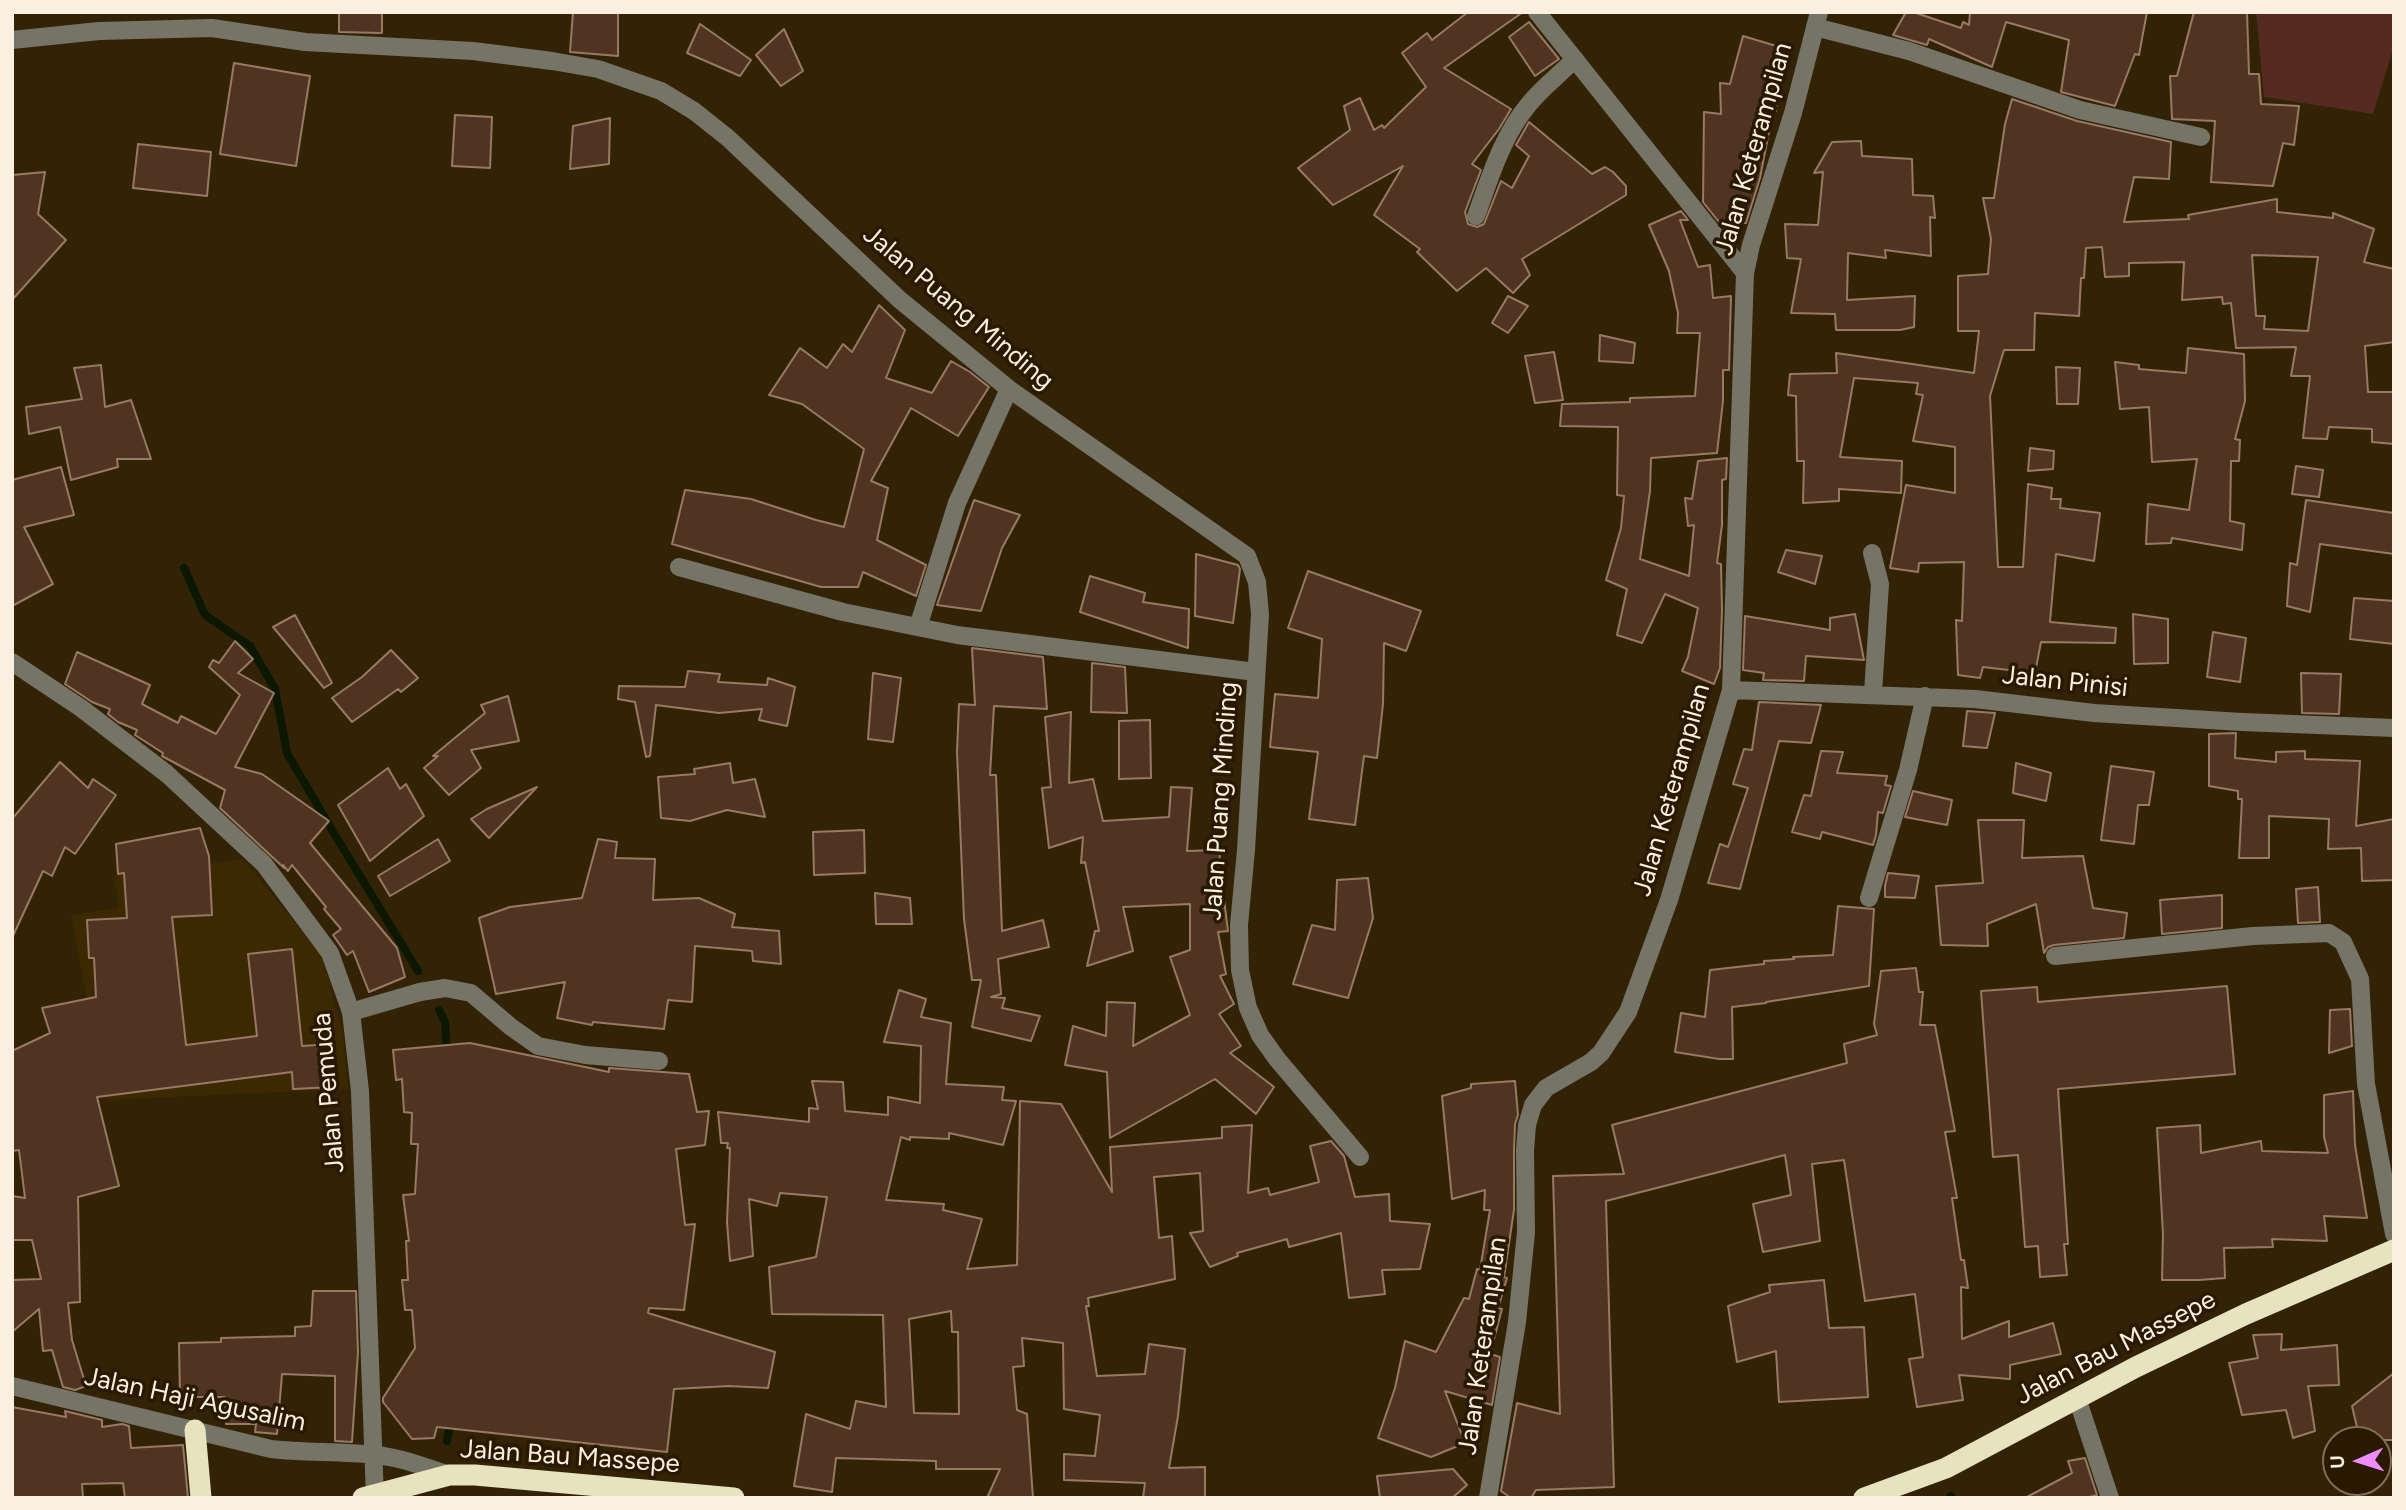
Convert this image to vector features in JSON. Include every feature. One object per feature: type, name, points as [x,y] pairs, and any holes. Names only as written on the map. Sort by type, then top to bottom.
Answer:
[{"type":"highway","name":"Jalan Bau Massepe","points":[[1864,1498],[1946,1468],[2077,1398],[2246,1314],[2394,1250]]},
{"type":"highway","points":[[194,1430],[201,1498]]},
{"type":"highway","name":"Jalan Bau Massepe","points":[[371,1497],[449,1475],[475,1475],[734,1498]]},
{"type":"street","points":[[1537,12],[1745,272]]},
{"type":"street","points":[[1817,20],[2080,110],[2201,137]]},
{"type":"street","name":"Jalan Keterampilan","points":[[1488,1498],[1517,1322],[1525,1232],[1525,1150],[1533,1105],[1546,1088],[1591,1062],[1601,1053],[1628,1012],[1669,900],[1731,690],[1745,272],[1793,113],[1817,20]]},
{"type":"street","name":"Jalan Puang Minding","points":[[12,40],[99,31],[212,28],[306,42],[473,51],[552,61],[598,69],[661,90],[694,111],[728,138],[900,300],[1009,389],[1247,556],[1257,582],[1260,614],[1239,925],[1240,970],[1248,1008],[1260,1035],[1360,1157]]},
{"type":"street","points":[[1476,216],[1501,149],[1515,124],[1529,104],[1575,59]]},
{"type":"street","points":[[918,627],[957,503],[1009,389]]},
{"type":"street","points":[[1872,553],[1880,584],[1873,694]]},
{"type":"street","points":[[679,567],[843,612],[957,635],[1256,672]]},
{"type":"street","name":"Jalan Pemuda","points":[[12,662],[81,708],[167,774],[264,864],[330,953],[351,1012],[360,1091],[374,1454],[371,1497]]},
{"type":"street","name":"Jalan Pinisi","points":[[1731,690],[1925,696],[2094,713],[2394,728]]},
{"type":"street","points":[[1869,898],[1908,770],[1925,696]]},
{"type":"street","points":[[2055,956],[2253,936],[2329,933],[2336,936],[2343,942],[2360,979],[2366,1084],[2394,1234]]},
{"type":"street","points":[[351,1012],[420,992],[445,988],[471,993],[538,1046],[585,1055],[659,1061]]},
{"type":"street","name":"Jalan Haji Agusalim","points":[[12,1386],[271,1449],[300,1453],[374,1454],[449,1475]]},
{"type":"street","points":[[2077,1398],[2110,1498]]},
{"type":"shaded area","points":[[2256,12],[2394,12],[2394,46],[2373,114],[2264,97]]},
{"type":"shaded area","points":[[243,859],[322,956],[343,1035],[348,1089],[106,1100],[71,915],[119,908],[114,876]]},
{"type":"building","points":[[339,12],[382,12],[382,33],[339,32]]},
{"type":"building","points":[[573,12],[618,12],[618,56],[570,52]]},
{"type":"building","points":[[1468,12],[1523,12],[1444,68],[1511,109],[1472,164],[1481,170],[1465,212],[1468,224],[1477,227],[1484,224],[1501,181],[1512,188],[1529,156],[1516,145],[1529,122],[1592,174],[1605,167],[1626,186],[1626,195],[1522,259],[1530,275],[1513,293],[1486,268],[1457,291],[1417,252],[1420,249],[1374,215],[1403,166],[1333,205],[1298,168],[1350,130],[1344,106],[1360,98],[1374,130],[1382,125],[1384,128],[1426,87],[1402,53],[1427,33],[1432,40]]},
{"type":"building","points":[[1906,12],[1961,28],[1963,22],[1969,25],[1970,12],[2147,12],[2139,55],[2135,54],[2115,106],[2061,92],[2069,40],[2006,22],[1992,67],[1929,39],[1927,45],[1893,35]]},
{"type":"building","points":[[2194,12],[2247,12],[2249,74],[2259,74],[2261,104],[2299,106],[2294,145],[2283,143],[2273,186],[2211,182],[2215,121],[2172,119],[2170,76],[2177,76]]},
{"type":"building","points":[[1529,22],[1559,59],[1535,76],[1509,37]]},
{"type":"building","points":[[700,24],[751,60],[740,76],[687,53]]},
{"type":"building","points":[[784,29],[803,71],[781,86],[756,55]]},
{"type":"building","points":[[1743,36],[1783,48],[1778,73],[1776,111],[1773,111],[1760,178],[1746,223],[1719,222],[1703,202],[1704,112],[1721,114],[1720,83],[1730,84]]},
{"type":"building","points":[[234,63],[310,76],[296,166],[220,154]]},
{"type":"building","points":[[2012,99],[2077,121],[2171,142],[2169,179],[2134,177],[2124,222],[2189,219],[2188,215],[2277,199],[2277,212],[2333,218],[2333,213],[2374,229],[2364,262],[2394,269],[2394,342],[2365,346],[2368,392],[2394,392],[2394,444],[2372,442],[2372,429],[2329,427],[2327,439],[2303,438],[2310,376],[2291,376],[2296,347],[2236,348],[2231,303],[2223,304],[2222,297],[2182,300],[2184,262],[2129,263],[2129,276],[2105,277],[2102,247],[2086,248],[2079,316],[2035,313],[2034,350],[2004,350],[1990,396],[1998,567],[2023,567],[2028,484],[2052,488],[2051,499],[2061,499],[2060,508],[2100,513],[2094,561],[2056,554],[2050,622],[2116,628],[2115,643],[2041,642],[2035,673],[1983,667],[1980,678],[1958,675],[1956,620],[1962,621],[1964,562],[1919,563],[1918,572],[1890,568],[1906,485],[1955,493],[1955,447],[1913,441],[1923,395],[1916,394],[1918,383],[1854,378],[1840,457],[1902,461],[1901,493],[1839,489],[1839,501],[1803,503],[1804,461],[1797,461],[1796,396],[1788,395],[1790,374],[1837,373],[1836,353],[1974,373],[1979,331],[1958,331],[1958,276],[1988,274],[1991,239],[1983,198],[1994,198],[2005,124]],"holes":[[[2252,255],[2318,257],[2308,331],[2264,329],[2265,316],[2256,316]]]},
{"type":"building","points":[[455,115],[492,117],[490,168],[452,166]]},
{"type":"building","points":[[610,118],[609,164],[570,169],[573,126]]},
{"type":"building","points":[[1861,141],[1862,156],[1912,159],[1913,195],[1933,196],[1935,218],[1930,217],[1931,256],[1885,250],[1886,258],[1848,253],[1847,300],[1915,296],[1914,327],[1900,330],[1836,330],[1835,314],[1791,313],[1801,259],[1787,258],[1785,224],[1818,225],[1823,172],[1814,173],[1832,142]]},
{"type":"building","points":[[138,144],[211,152],[207,196],[133,188]]},
{"type":"building","points":[[45,172],[38,214],[66,240],[12,300],[12,175]]},
{"type":"building","points":[[1681,211],[1688,220],[1680,220],[1698,267],[1710,265],[1713,298],[1731,296],[1729,370],[1723,370],[1723,401],[1717,453],[1651,458],[1650,491],[1640,559],[1689,576],[1694,525],[1688,526],[1685,498],[1692,499],[1698,461],[1727,458],[1726,479],[1722,480],[1722,525],[1717,563],[1721,564],[1720,668],[1714,684],[1682,671],[1688,657],[1698,608],[1665,594],[1642,643],[1617,635],[1627,589],[1606,580],[1621,528],[1624,496],[1617,495],[1618,427],[1560,426],[1562,404],[1695,396],[1700,333],[1677,333],[1678,313],[1669,271],[1649,225]]},
{"type":"building","points":[[1508,296],[1528,306],[1508,333],[1492,323]]},
{"type":"building","points":[[879,305],[905,330],[886,378],[932,393],[951,361],[989,387],[958,436],[911,408],[871,481],[888,488],[877,540],[926,565],[916,596],[863,572],[858,587],[821,587],[672,544],[685,490],[751,499],[844,527],[864,449],[802,404],[769,395],[800,348],[827,368],[843,344],[852,352]]},
{"type":"building","points":[[1600,335],[1635,343],[1633,363],[1599,361]]},
{"type":"building","points":[[2188,348],[2244,354],[2245,401],[2235,439],[2240,440],[2239,461],[2231,461],[2230,521],[2244,524],[2242,550],[2172,538],[2171,543],[2146,544],[2148,504],[2189,510],[2197,459],[2152,462],[2149,407],[2120,409],[2115,362],[2139,365],[2139,369],[2186,373]]},
{"type":"building","points":[[1554,352],[1563,400],[1535,403],[1525,356]]},
{"type":"building","points":[[101,365],[105,407],[131,400],[151,459],[117,459],[118,467],[71,480],[60,427],[29,434],[26,407],[82,399],[74,368]]},
{"type":"building","points":[[2056,367],[2080,368],[2078,404],[2057,404]]},
{"type":"building","points":[[2030,448],[2054,451],[2053,469],[2028,471]]},
{"type":"building","points":[[2296,466],[2323,470],[2319,497],[2292,494]]},
{"type":"building","points":[[61,467],[74,515],[24,527],[53,584],[12,606],[12,480]]},
{"type":"building","points":[[974,500],[1020,515],[1002,548],[981,611],[937,605]]},
{"type":"building","points":[[2306,500],[2394,513],[2394,554],[2320,544],[2310,612],[2287,606],[2290,563],[2297,565]]},
{"type":"building","points":[[1786,550],[1822,556],[1815,584],[1778,572]]},
{"type":"building","points":[[1196,554],[1238,565],[1240,569],[1233,623],[1195,616]]},
{"type":"building","points":[[1308,571],[1421,611],[1406,651],[1384,643],[1383,704],[1377,758],[1364,756],[1355,825],[1309,819],[1318,752],[1270,747],[1275,694],[1318,698],[1322,639],[1288,628]]},
{"type":"building","points":[[1090,576],[1145,593],[1143,602],[1189,609],[1188,648],[1080,612]]},
{"type":"building","points":[[2354,598],[2394,601],[2394,644],[2350,639]]},
{"type":"building","points":[[1855,614],[1864,660],[1806,656],[1804,681],[1763,680],[1764,673],[1743,670],[1745,616],[1830,630],[1830,618]]},
{"type":"building","points":[[2133,614],[2168,619],[2168,663],[2134,664]]},
{"type":"building","points":[[295,615],[332,683],[324,688],[273,627]]},
{"type":"building","points":[[2213,632],[2246,638],[2240,682],[2207,677]]},
{"type":"building","points":[[235,641],[253,659],[238,673],[274,693],[235,767],[262,774],[329,821],[310,843],[397,948],[405,977],[369,992],[353,951],[347,955],[333,935],[341,929],[292,865],[288,871],[283,865],[284,868],[220,808],[225,790],[162,756],[163,753],[135,735],[137,730],[118,722],[108,714],[110,709],[92,702],[65,684],[77,652],[150,685],[142,704],[178,723],[181,716],[216,734],[240,695],[209,667],[213,660],[219,663]]},
{"type":"building","points":[[972,648],[1043,657],[1047,709],[994,706],[990,775],[996,775],[1002,931],[1043,920],[1049,947],[998,959],[1001,994],[991,997],[1005,998],[1002,1008],[1040,1016],[1031,1041],[972,1027],[981,980],[972,980],[964,919],[957,752],[959,704],[975,705]]},
{"type":"building","points":[[391,650],[418,678],[401,692],[398,689],[352,722],[332,698],[362,677]]},
{"type":"building","points":[[1092,663],[1125,667],[1127,713],[1091,712]]},
{"type":"building","points":[[688,671],[720,674],[718,682],[767,685],[768,678],[795,687],[787,726],[759,720],[762,709],[719,713],[656,705],[650,756],[646,757],[635,702],[618,699],[619,686],[685,687]]},
{"type":"building","points":[[873,673],[901,678],[893,742],[868,739]]},
{"type":"building","points":[[2301,673],[2341,674],[2339,714],[2302,713]]},
{"type":"building","points":[[508,696],[519,741],[471,750],[481,768],[449,795],[424,768],[438,756],[433,756],[485,713],[481,705]]},
{"type":"building","points":[[1759,702],[1821,705],[1811,743],[1779,741],[1740,889],[1708,883],[1720,844],[1728,847],[1748,788],[1733,784],[1744,749],[1752,750]]},
{"type":"building","points":[[1967,711],[1995,713],[1987,748],[1963,746]]},
{"type":"building","points":[[1071,712],[1069,783],[1093,779],[1103,821],[1169,817],[1171,787],[1192,788],[1187,851],[1220,850],[1218,892],[1223,891],[1228,931],[1218,932],[1226,974],[1220,976],[1234,1004],[1219,1014],[1241,1046],[1230,1053],[1274,1087],[1256,1114],[1215,1079],[1110,1138],[1107,1072],[1065,1065],[1073,1026],[1106,1036],[1107,1002],[1135,1003],[1133,1046],[1190,1015],[1170,957],[1190,950],[1190,904],[1123,907],[1133,951],[1087,966],[1095,931],[1099,931],[1085,862],[1081,863],[1083,837],[1049,848],[1042,788],[1051,787],[1045,717]]},
{"type":"building","points":[[1150,720],[1151,778],[1119,779],[1119,721]]},
{"type":"building","points":[[2236,733],[2235,758],[2276,762],[2276,752],[2305,751],[2305,759],[2360,761],[2356,826],[2394,819],[2394,880],[2362,881],[2361,848],[2328,849],[2329,819],[2269,816],[2269,858],[2239,858],[2242,799],[2238,799],[2238,791],[2209,786],[2209,734]]},
{"type":"building","points":[[1821,751],[1843,752],[1837,773],[1887,776],[1885,785],[1891,786],[1883,813],[1878,812],[1873,845],[1822,832],[1820,839],[1792,832],[1804,795],[1811,796]]},
{"type":"building","points":[[60,762],[88,788],[93,779],[116,795],[75,854],[65,847],[52,876],[43,871],[12,938],[12,819]]},
{"type":"building","points":[[730,763],[733,783],[755,779],[765,817],[727,810],[690,821],[661,818],[658,777],[695,774],[694,769]]},
{"type":"building","points":[[2016,763],[2051,773],[2046,801],[2013,793]]},
{"type":"building","points":[[2111,766],[2154,772],[2149,805],[2138,805],[2134,844],[2101,840]]},
{"type":"building","points":[[388,768],[400,789],[406,784],[424,816],[370,861],[338,805]]},
{"type":"building","points":[[537,787],[489,838],[471,819],[487,809]]},
{"type":"building","points":[[1913,791],[1952,800],[1947,825],[1905,817]]},
{"type":"building","points":[[1978,820],[2024,820],[2022,858],[2083,856],[2093,908],[2127,913],[2124,938],[2054,945],[2048,947],[2044,953],[2036,904],[1987,924],[1988,946],[1941,945],[1936,886],[1983,883]]},
{"type":"building","points":[[200,828],[209,856],[212,915],[172,917],[186,1045],[257,1036],[248,954],[292,949],[302,1046],[332,1044],[334,1087],[293,1089],[292,1072],[97,1097],[119,1186],[78,1197],[80,1302],[68,1303],[72,1340],[86,1386],[75,1390],[63,1387],[52,1350],[43,1351],[39,1309],[12,1332],[12,1280],[41,1279],[32,1240],[12,1240],[12,1196],[25,1198],[19,1150],[12,1151],[12,1051],[50,1033],[42,1008],[96,997],[94,958],[89,958],[87,920],[127,918],[124,873],[118,874],[116,844]]},
{"type":"building","points":[[864,830],[865,873],[814,875],[813,832]]},
{"type":"building","points":[[438,839],[450,861],[390,896],[378,876]]},
{"type":"building","points":[[598,839],[617,842],[615,858],[655,859],[653,900],[699,898],[735,914],[732,927],[779,931],[781,964],[753,961],[752,951],[695,946],[692,1002],[668,1000],[664,1029],[593,1022],[592,1025],[557,1018],[565,982],[496,994],[479,918],[510,907],[582,898]]},
{"type":"building","points":[[1888,873],[1919,876],[1915,898],[1885,897]]},
{"type":"building","points":[[1368,878],[1373,918],[1348,998],[1293,984],[1312,925],[1335,930],[1337,880]]},
{"type":"building","points":[[2318,887],[2320,922],[2298,923],[2296,889]]},
{"type":"building","points":[[875,893],[910,898],[912,924],[876,924]]},
{"type":"building","points":[[2222,895],[2222,928],[2162,934],[2160,900]]},
{"type":"building","points":[[1838,906],[1874,909],[1869,986],[1732,1007],[1733,1059],[1675,1052],[1681,1013],[1705,1017],[1710,970],[1764,964],[1764,961],[1794,959],[1793,957],[1833,955]]},
{"type":"building","points":[[1916,968],[1919,992],[1923,992],[1920,1025],[1935,1025],[1955,1131],[1945,1132],[1957,1198],[1952,1198],[1961,1260],[1964,1260],[1968,1288],[1961,1287],[1962,1339],[2009,1321],[2009,1337],[2053,1323],[2061,1354],[2010,1365],[2010,1379],[1959,1375],[1963,1400],[1917,1407],[1909,1359],[1923,1357],[1915,1294],[1865,1301],[1844,1160],[1812,1164],[1820,1241],[1763,1252],[1753,1204],[1791,1195],[1785,1155],[1606,1201],[1614,1487],[1536,1490],[1531,1498],[1511,1498],[1501,1491],[1517,1403],[1560,1414],[1553,1176],[1624,1174],[1612,1125],[1847,1063],[1844,1044],[1877,1035],[1874,1024],[1881,971]]},
{"type":"building","points":[[2227,986],[2235,1074],[2058,1089],[2068,1244],[2064,1244],[2067,1275],[2040,1277],[2038,1246],[2025,1247],[2018,1155],[1993,1157],[1981,991],[2037,987],[2038,1002]]},
{"type":"building","points":[[899,990],[926,999],[921,1017],[951,1023],[946,1084],[1004,1087],[1002,1100],[1016,1101],[1003,1145],[949,1133],[949,1139],[910,1137],[910,1140],[901,1137],[886,1200],[944,1204],[943,1210],[982,1219],[967,1269],[1017,1265],[1020,1101],[1061,1104],[1112,1192],[1110,1147],[1222,1138],[1222,1127],[1252,1125],[1248,1193],[1268,1188],[1270,1195],[1319,1182],[1310,1146],[1331,1141],[1344,1156],[1355,1197],[1389,1194],[1390,1221],[1430,1224],[1420,1269],[1382,1270],[1385,1294],[1349,1298],[1341,1233],[1289,1247],[1287,1239],[1237,1253],[1238,1256],[1210,1267],[1190,1233],[1203,1231],[1200,1173],[1154,1177],[1159,1238],[1172,1236],[1175,1279],[1088,1298],[1089,1306],[1086,1306],[1097,1376],[1145,1374],[1149,1344],[1185,1349],[1169,1468],[1205,1467],[1205,1498],[1143,1498],[1145,1483],[1064,1480],[1064,1454],[1095,1456],[1100,1415],[1064,1409],[1063,1343],[1022,1338],[1024,1366],[1013,1367],[1017,1410],[1027,1414],[1033,1498],[987,1498],[1000,1469],[936,1469],[936,1461],[836,1458],[832,1492],[794,1486],[806,1414],[850,1429],[856,1401],[886,1407],[883,1315],[772,1314],[769,1267],[816,1257],[827,1197],[780,1193],[777,1206],[749,1199],[753,1256],[730,1261],[727,1222],[730,1148],[727,1148],[728,1143],[721,1143],[718,1112],[809,1122],[809,1108],[818,1109],[812,1081],[843,1082],[845,1111],[888,1115],[888,1097],[920,1103],[921,1046],[884,1042]],"holes":[[[951,1311],[952,1332],[958,1332],[959,1414],[914,1413],[909,1319]]]},
{"type":"building","points":[[2350,1009],[2352,1046],[2329,1053],[2330,1010]]},
{"type":"building","points":[[470,1043],[609,1072],[609,1068],[689,1074],[697,1112],[709,1111],[705,1145],[676,1149],[685,1225],[695,1224],[684,1310],[649,1308],[648,1313],[775,1352],[768,1388],[729,1386],[674,1389],[667,1452],[437,1427],[434,1438],[412,1439],[383,1402],[415,1348],[412,1310],[405,1310],[402,1280],[408,1280],[406,1241],[409,1241],[403,1195],[415,1194],[418,1144],[411,1144],[412,1113],[404,1112],[402,1079],[396,1080],[393,1050]]},
{"type":"building","points":[[1515,1081],[1518,1115],[1515,1124],[1514,1210],[1504,1277],[1507,1278],[1498,1308],[1502,1309],[1490,1354],[1500,1357],[1492,1405],[1445,1391],[1465,1443],[1431,1457],[1378,1438],[1395,1388],[1405,1341],[1436,1352],[1464,1298],[1469,1299],[1477,1269],[1480,1270],[1490,1210],[1484,1210],[1485,1190],[1452,1199],[1442,1096],[1471,1088],[1471,1084]]},
{"type":"building","points":[[2353,1091],[2355,1145],[2367,1218],[2324,1216],[2327,1241],[2272,1239],[2273,1247],[2224,1248],[2225,1278],[2162,1280],[2163,1234],[2157,1128],[2200,1125],[2201,1153],[2261,1141],[2262,1151],[2328,1153],[2324,1137],[2324,1095]]},
{"type":"building","points":[[1824,1280],[1829,1328],[1864,1327],[1868,1397],[1779,1402],[1776,1351],[1737,1362],[1728,1306],[1770,1292],[1769,1285]]},
{"type":"building","points":[[313,1291],[356,1291],[358,1352],[352,1442],[335,1441],[335,1376],[282,1374],[277,1434],[255,1432],[256,1424],[226,1424],[225,1397],[180,1397],[179,1343],[221,1342],[221,1338],[295,1336],[295,1327],[311,1326]]},
{"type":"building","points":[[2282,1334],[2281,1350],[2337,1345],[2339,1385],[2308,1386],[2315,1431],[2293,1438],[2286,1410],[2242,1415],[2229,1363],[2258,1358],[2253,1335]]},
{"type":"building","points":[[2394,1373],[2394,1440],[2392,1426],[2357,1426],[2352,1406]]},
{"type":"building","points":[[12,1407],[66,1417],[65,1411],[102,1420],[102,1427],[122,1424],[129,1426],[131,1448],[183,1445],[188,1498],[125,1498],[123,1483],[82,1484],[83,1498],[12,1498]]},
{"type":"building","points":[[2085,1458],[2097,1495],[2086,1498],[2025,1498],[2072,1473],[2068,1461]]},
{"type":"building","points":[[1453,1469],[1467,1485],[1452,1498],[1380,1498],[1377,1476]]},
{"type":"waterway","points":[[184,568],[205,615],[250,646],[275,689],[287,753],[418,971]]},
{"type":"waterway","points":[[439,1010],[445,1022],[447,1054]]},
{"type":"waterway","points":[[447,1441],[451,1418]]}]
